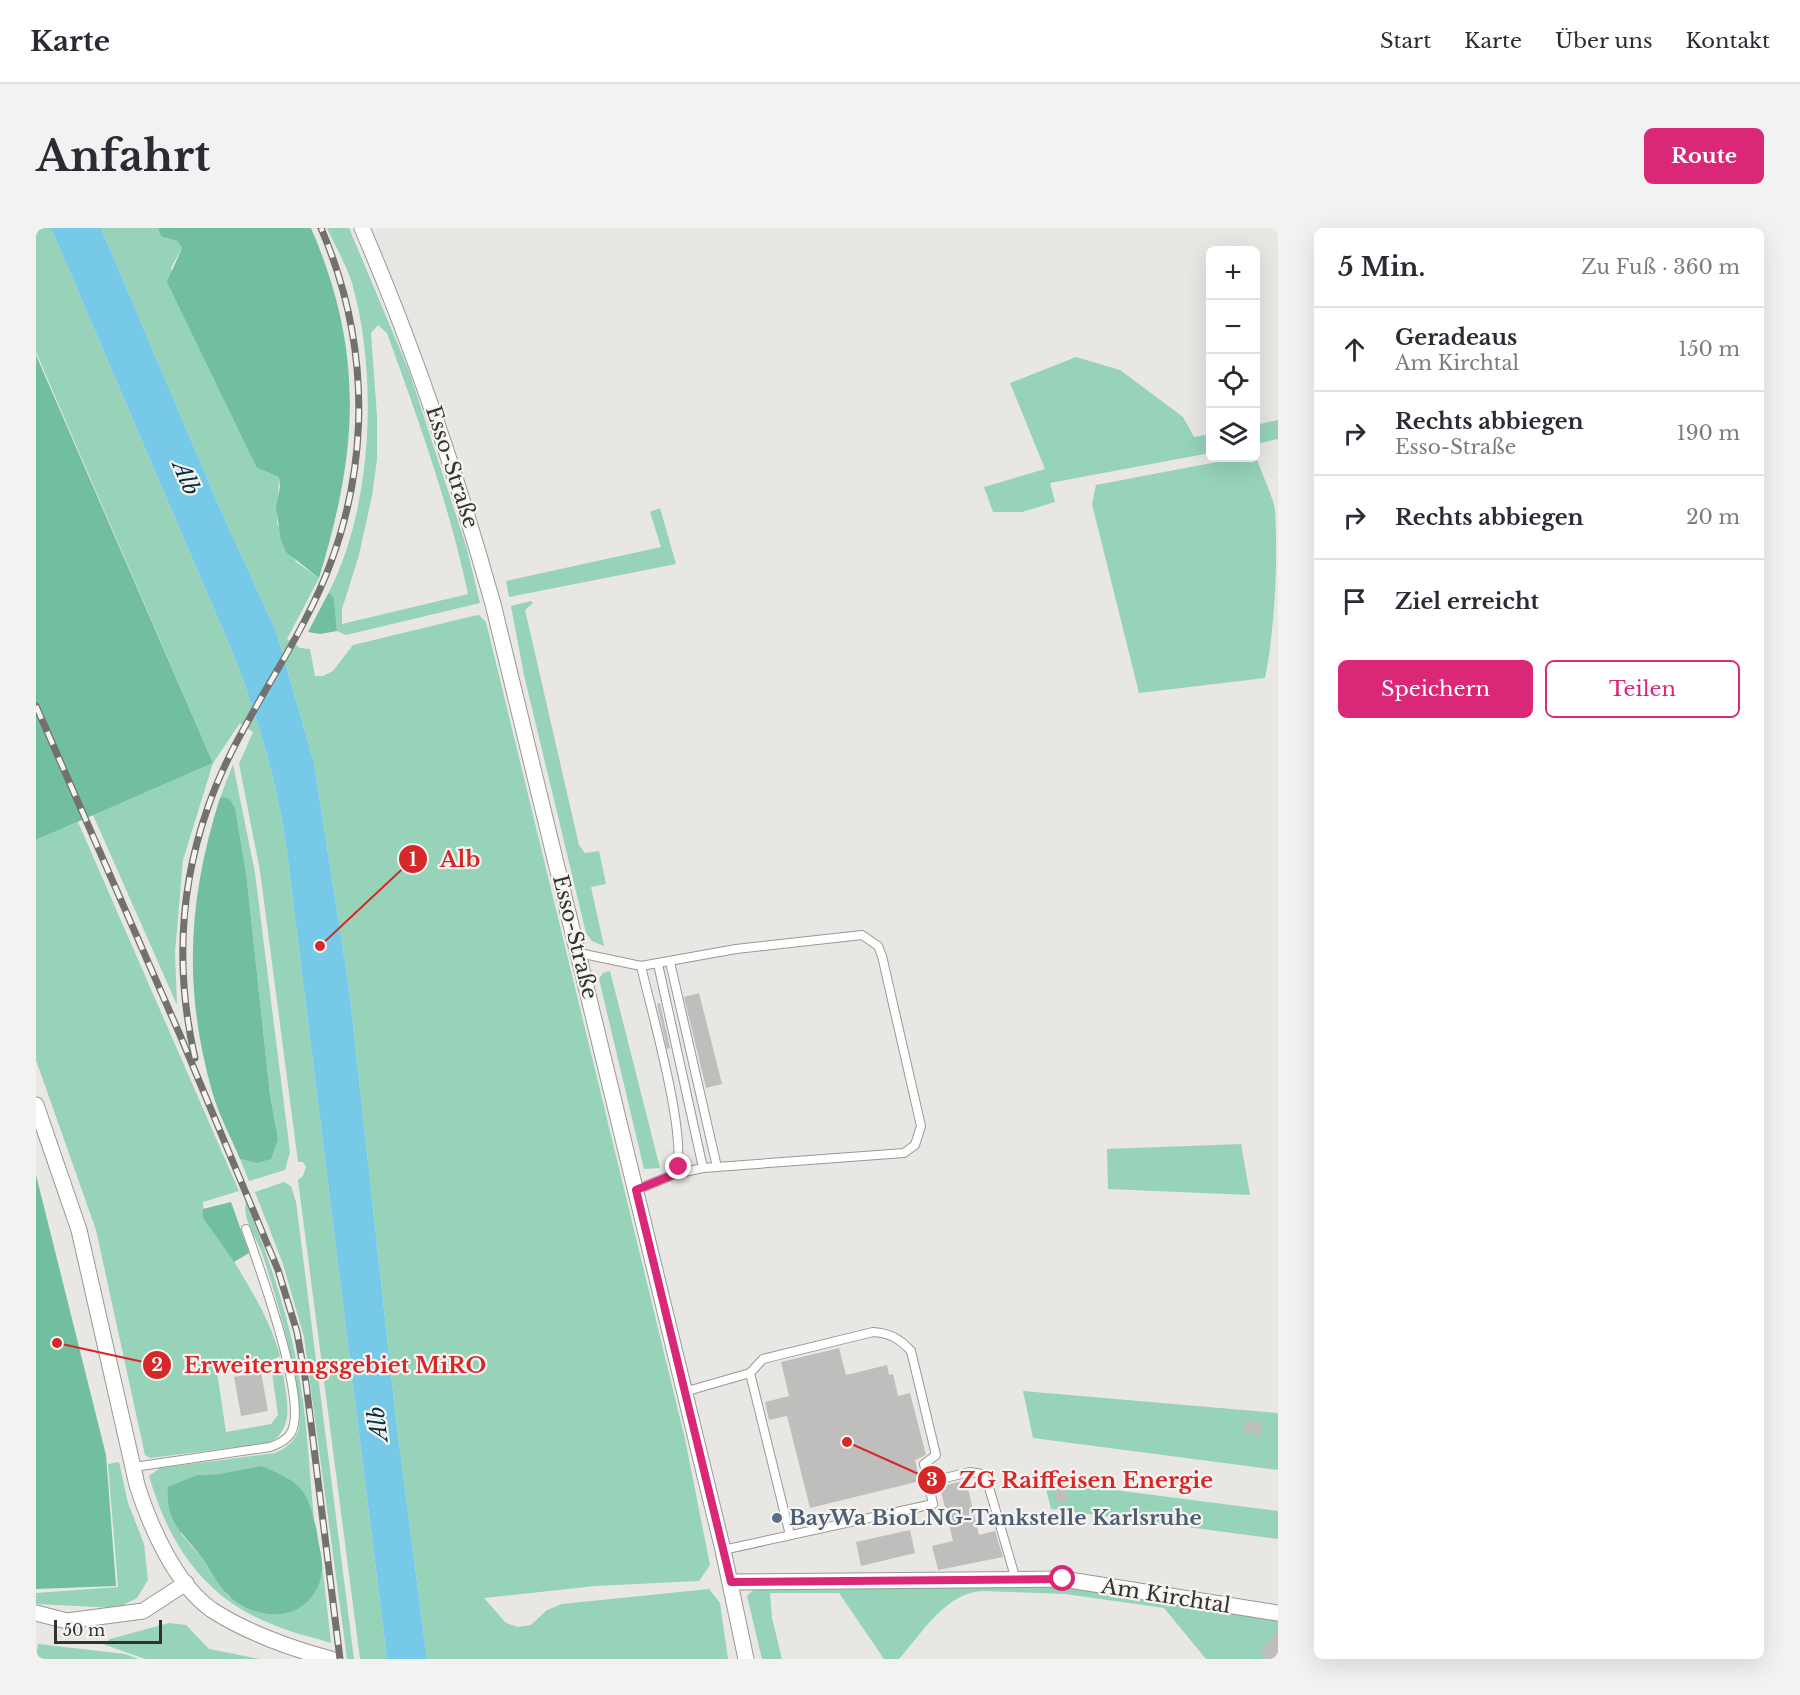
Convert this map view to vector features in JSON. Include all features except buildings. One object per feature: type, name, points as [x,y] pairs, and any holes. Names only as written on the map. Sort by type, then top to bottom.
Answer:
[{"type":"street","name":"Esso-Straße","points":[[362,228],[412,350],[461,490],[496,615],[731,1582],[746,1659]]},
{"type":"street","points":[[36,1105],[79,1230],[134,1467],[150,1524],[186,1583],[211,1609],[260,1634],[329,1658]]},
{"type":"street","name":"Am Kirchtal","points":[[731,1582],[1063,1579],[1278,1613]]},
{"type":"street","points":[[36,1613],[67,1621],[143,1611],[186,1583]]},
{"type":"lane","points":[[579,953],[640,966],[735,949],[862,935],[872,939],[882,956],[921,1126],[915,1145],[904,1153],[703,1168],[675,1174],[636,1190]]},
{"type":"lane","points":[[670,962],[717,1167]]},
{"type":"lane","points":[[658,964],[703,1168]]},
{"type":"lane","points":[[640,966],[680,1136],[679,1167],[675,1174]]},
{"type":"lane","points":[[134,1467],[270,1447],[282,1443],[292,1430],[294,1417],[292,1391],[283,1340],[246,1229]]},
{"type":"lane","points":[[683,1392],[750,1373],[763,1359],[873,1332],[887,1333],[902,1341],[912,1352],[936,1455],[924,1464],[933,1504],[723,1550]]},
{"type":"lane","points":[[750,1373],[790,1535]]},
{"type":"lane","points":[[928,1482],[970,1472],[982,1474],[988,1484],[1016,1580]]},
{"type":"green space","points":[[36,228],[51,228],[235,658],[272,773],[286,844],[387,1659],[360,1659],[298,1180],[303,1176],[306,1167],[303,1162],[298,1162],[260,871],[239,764],[253,732],[240,723],[213,763],[36,352]]},
{"type":"green space","points":[[101,228],[158,228],[161,235],[177,241],[182,248],[171,268],[257,468],[279,477],[277,523],[296,562],[319,578],[287,639],[300,648],[310,649],[315,676],[323,676],[333,671],[353,645],[473,616],[479,615],[486,622],[685,1439],[710,1565],[699,1581],[595,1586],[484,1598],[506,1623],[518,1627],[531,1625],[547,1610],[562,1604],[709,1589],[720,1603],[728,1659],[427,1659],[397,1428],[349,988],[314,763],[276,631],[221,511]]},
{"type":"green space","points":[[158,228],[311,228],[341,318],[348,360],[350,402],[348,444],[342,487],[319,578],[286,552],[281,540],[276,508],[280,487],[279,477],[257,468],[167,282],[182,248],[177,241],[161,236]]},
{"type":"green space","points":[[327,228],[349,228],[409,371],[467,549],[480,603],[346,635],[337,631],[334,598],[329,592],[344,558],[355,520],[367,440],[368,399],[366,358],[352,283]],"holes":[[[378,325],[387,333],[452,527],[468,594],[342,624],[342,609],[359,555],[377,460],[377,417],[371,333]]]},
{"type":"green space","points":[[36,355],[213,763],[36,840]]},
{"type":"green space","points":[[1076,357],[1120,370],[1183,417],[1194,437],[1206,435],[1206,454],[1050,483],[1055,502],[1022,512],[993,512],[984,487],[1045,469],[1010,383]]},
{"type":"green space","points":[[1278,420],[1278,439],[1260,443],[1260,424]]},
{"type":"green space","points":[[1217,462],[1258,462],[1275,509],[1276,529],[1273,616],[1265,678],[1139,693],[1092,504],[1096,485]]},
{"type":"green space","points":[[660,508],[676,564],[509,597],[506,581],[661,547],[650,512]]},
{"type":"green space","points":[[329,592],[334,598],[337,631],[320,634],[308,632]]},
{"type":"green space","points":[[531,601],[533,603],[525,610],[579,845],[585,853],[599,851],[606,884],[591,887],[604,946],[592,941],[586,933],[524,675],[511,606]]},
{"type":"green space","points":[[213,763],[183,860],[175,953],[177,1005],[93,815]]},
{"type":"green space","points":[[233,764],[255,873],[290,1152],[285,1170],[249,1181],[240,1159],[256,1163],[278,1139],[270,1095],[247,881],[224,797],[220,798]]},
{"type":"green space","points":[[220,798],[230,800],[235,808],[247,881],[270,1095],[278,1139],[271,1159],[256,1163],[240,1159],[212,1091],[203,1053],[193,980],[193,944],[201,872]]},
{"type":"green space","points":[[78,822],[239,1191],[203,1202],[204,1211],[214,1234],[235,1263],[261,1308],[280,1356],[270,1361],[217,1372],[226,1432],[271,1424],[278,1415],[272,1373],[283,1373],[287,1402],[286,1420],[283,1429],[270,1443],[150,1458],[145,1455],[96,1230],[36,1060],[36,840]]},
{"type":"green space","points":[[610,971],[660,1168],[644,1169],[599,979],[603,973]]},
{"type":"green space","points":[[1241,1144],[1250,1195],[1108,1189],[1107,1149]]},
{"type":"green space","points":[[36,1175],[106,1455],[116,1586],[36,1589]]},
{"type":"green space","points":[[284,1182],[291,1186],[296,1202],[354,1659],[347,1659],[304,1337],[283,1264],[255,1192]]},
{"type":"green space","points":[[231,1202],[249,1253],[234,1262],[203,1218],[203,1209]]},
{"type":"green space","points":[[246,1202],[276,1282],[293,1343],[303,1403],[314,1519],[302,1490],[261,1466],[219,1474],[197,1475],[181,1534],[201,1557],[228,1596],[263,1613],[315,1592],[323,1572],[331,1643],[274,1625],[250,1614],[209,1585],[179,1547],[167,1525],[149,1476],[160,1468],[275,1453],[289,1445],[298,1432],[300,1416],[298,1395],[288,1343],[262,1253],[246,1215]]},
{"type":"green space","points":[[1023,1391],[1278,1413],[1278,1470],[1033,1438]]},
{"type":"green space","points":[[119,1462],[128,1503],[144,1544],[148,1580],[137,1598],[117,1608],[36,1604],[36,1593],[118,1587],[108,1464]]},
{"type":"green space","points":[[261,1466],[288,1478],[304,1493],[313,1516],[322,1558],[322,1573],[317,1589],[308,1601],[297,1609],[284,1613],[270,1614],[256,1611],[229,1596],[177,1526],[169,1510],[168,1487],[197,1475],[219,1474]]},
{"type":"green space","points":[[1044,1481],[1278,1511],[1278,1539],[1051,1509]]},
{"type":"green space","points":[[1035,1585],[1066,1587],[1278,1620],[1278,1659],[1206,1659],[1164,1608],[1065,1594],[984,1591],[958,1598],[947,1606],[926,1626],[899,1659],[884,1659],[839,1593],[770,1593],[772,1618],[782,1659],[762,1659],[747,1596],[754,1589]]},
{"type":"green space","points":[[169,1623],[186,1625],[209,1649],[260,1659],[145,1659],[103,1644],[110,1639]]},
{"type":"green space","points":[[38,1644],[125,1654],[138,1659],[36,1659]]},
{"type":"water","points":[[51,228],[101,228],[221,511],[276,631],[314,763],[349,988],[397,1428],[427,1659],[387,1659],[286,844],[272,773],[235,658]]},
{"type":"railway","points":[[195,1058],[189,1027],[183,964],[186,901],[198,838],[208,807],[229,758],[294,641],[328,571],[344,523],[354,474],[358,424],[358,375],[351,326],[339,276],[321,228]]},
{"type":"railway","points":[[36,706],[180,1035],[278,1270],[297,1332],[306,1383],[340,1659]]},
{"type":"place","name":"Alb","points":[[320,946]]},
{"type":"place","name":"Erweiterungsgebiet MiRO","points":[[57,1343]]},
{"type":"place","name":"ZG Raiffeisen Energie","points":[[847,1442]]},
{"type":"place","name":"BayWa BioLNG-Tankstelle Karlsruhe","points":[[777,1518]]},
{"type":"route","points":[[679,1167],[675,1174],[636,1190],[683,1392],[731,1582],[1063,1579]]}]
